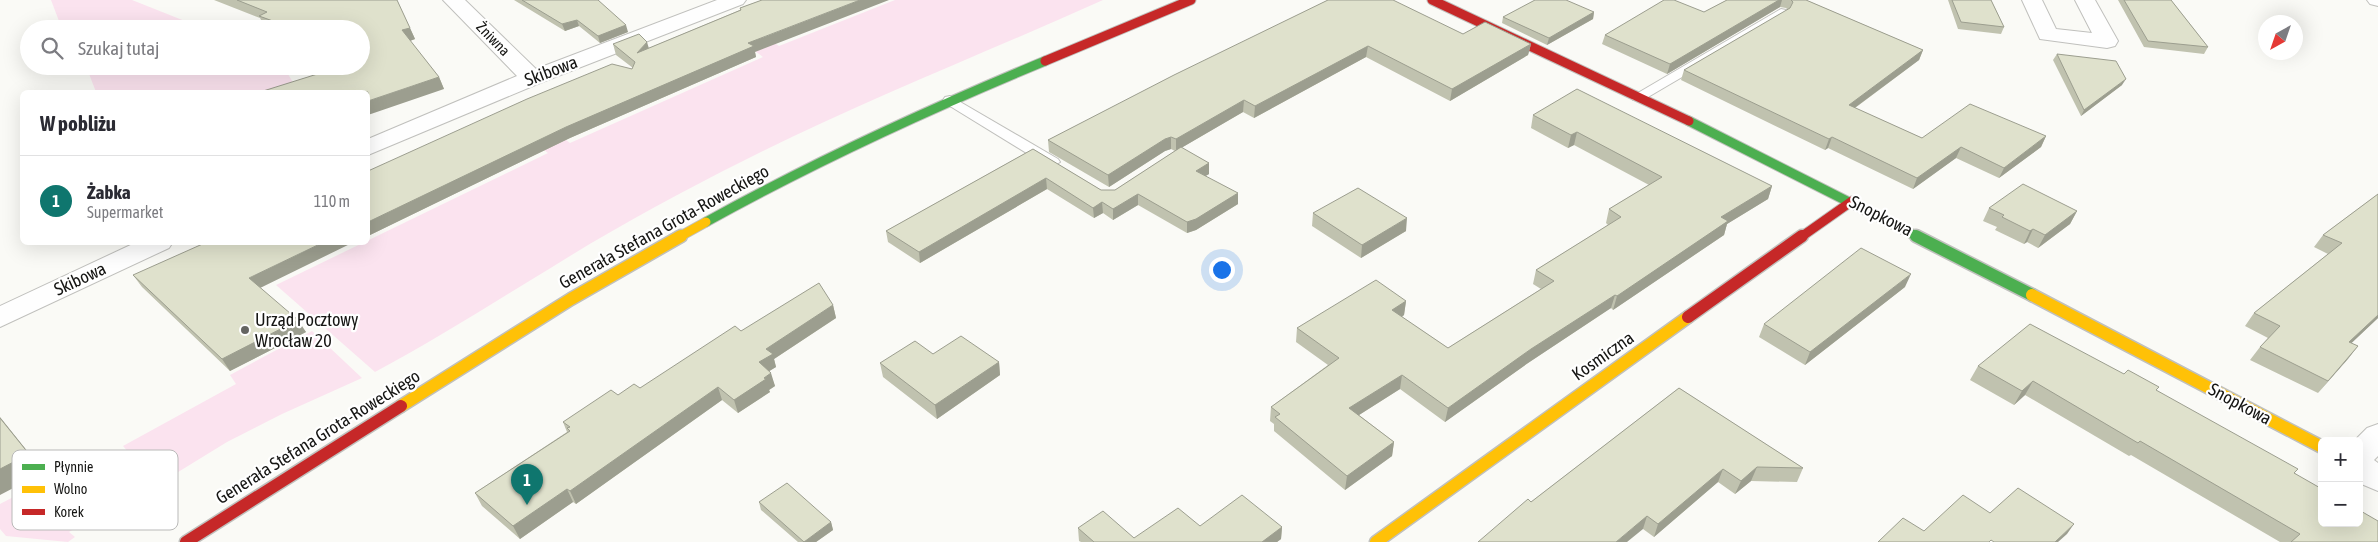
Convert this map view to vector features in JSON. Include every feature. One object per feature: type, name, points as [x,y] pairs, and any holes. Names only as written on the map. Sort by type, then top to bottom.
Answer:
[{"type":"street","name":"Żniwna","points":[[453,0],[532,78]]},
{"type":"street","name":"Skibowa","points":[[370,147],[532,78],[736,0]]},
{"type":"street","name":"Generała Stefana Grota-Roweckiego","points":[[186,542],[450,374],[652,251],[749,197],[825,158],[950,100],[1191,0]]},
{"type":"street","name":"Snopkowa","points":[[1432,0],[1852,201],[2000,276],[2318,445]]},
{"type":"street","points":[[2032,0],[2048,34],[2107,41],[2085,0]]},
{"type":"street","name":"Kosmiczna","points":[[1376,542],[1611,371],[1852,201]]},
{"type":"street","name":"Skibowa","points":[[0,317],[154,245]]},
{"type":"street","points":[[2363,452],[2378,436]]},
{"type":"street","points":[[2363,469],[2378,478]]},
{"type":"lane","points":[[1638,97],[1781,13]]},
{"type":"lane","points":[[950,100],[1062,168]]},
{"type":"shaded area","points":[[51,0],[132,0],[182,20],[59,20]]},
{"type":"shaded area","points":[[895,0],[1103,0],[787,139],[669,199],[620,226],[441,335],[375,372],[276,285],[358,245],[370,245],[370,239],[548,153],[506,122],[529,112],[570,143],[763,57],[724,28],[739,20],[779,46]]},
{"type":"shaded area","points":[[89,75],[288,75],[294,84],[274,90],[95,90]]},
{"type":"shaded area","points":[[312,331],[362,378],[282,414],[227,442],[178,472],[178,450],[126,450],[123,446],[236,384],[230,375]]},
{"type":"shaded area","points":[[12,498],[12,530],[72,530],[69,532],[75,537],[68,542],[6,536],[0,529],[0,504]]},
{"type":"building","points":[[237,0],[397,0],[410,28],[402,30],[439,77],[370,100],[370,90],[266,90],[314,75],[370,75],[370,20],[270,20],[259,16],[267,12]]},
{"type":"building","points":[[522,0],[598,0],[626,25],[598,36],[577,20],[562,24]]},
{"type":"building","points":[[762,0],[860,0],[748,43],[754,46],[566,127],[370,221],[370,170],[527,99],[612,64],[632,69],[635,62],[613,44],[639,34],[647,42],[637,53],[741,10],[740,8]]},
{"type":"building","points":[[1328,0],[1393,0],[1463,34],[1485,22],[1531,44],[1452,89],[1368,46],[1255,106],[1244,100],[1176,139],[1171,137],[1165,139],[1108,175],[1048,140],[1174,75]]},
{"type":"building","points":[[1535,0],[1566,0],[1594,12],[1549,38],[1503,17]]},
{"type":"building","points":[[1664,0],[1674,0],[1704,12],[1727,0],[1779,0],[1670,64],[1605,35]]},
{"type":"building","points":[[1791,0],[1806,0],[1923,50],[1849,105],[1922,138],[1970,104],[2046,136],[2004,168],[1961,147],[1917,178],[1832,137],[1829,139],[1684,70],[1790,8],[1793,2]]},
{"type":"building","points":[[1952,0],[1991,0],[2004,27],[1961,22]]},
{"type":"building","points":[[2124,0],[2171,0],[2208,47],[2148,41]]},
{"type":"building","points":[[2057,54],[2116,61],[2126,79],[2084,110]]},
{"type":"building","points":[[1577,89],[1772,186],[1721,217],[1728,221],[1617,296],[1615,295],[1531,349],[1448,408],[1402,375],[1349,408],[1394,442],[1347,476],[1275,417],[1280,414],[1271,407],[1339,358],[1297,328],[1376,280],[1406,301],[1392,310],[1448,348],[1554,281],[1536,270],[1621,217],[1609,209],[1662,177],[1577,132],[1571,135],[1533,115]]},
{"type":"building","points":[[1181,147],[1209,163],[1196,171],[1238,193],[1196,219],[1187,222],[1138,194],[1113,209],[1102,202],[1093,208],[1046,178],[919,252],[886,231],[1033,149],[1101,190],[1115,190]]},
{"type":"building","points":[[2023,184],[2077,211],[2045,235],[2033,229],[2030,231],[1989,208]]},
{"type":"building","points":[[1358,188],[1407,218],[1362,245],[1313,213]]},
{"type":"building","points":[[2378,194],[2378,315],[2349,342],[2358,346],[2328,381],[2260,347],[2280,326],[2254,313],[2342,243],[2323,235]]},
{"type":"building","points":[[200,245],[318,245],[249,278],[298,320],[222,359],[133,275]]},
{"type":"building","points":[[1861,248],[1911,274],[1810,352],[1764,324]]},
{"type":"building","points":[[819,283],[833,305],[766,349],[773,354],[759,362],[771,373],[764,378],[766,379],[734,400],[718,387],[570,491],[567,489],[513,526],[475,493],[570,431],[567,428],[570,427],[563,422],[611,390],[618,395],[634,384],[640,388],[735,326],[741,331]]},
{"type":"building","points":[[2030,324],[2124,374],[2128,370],[2159,387],[2156,390],[2298,469],[2294,473],[2318,487],[2318,527],[2363,527],[2363,512],[2378,521],[2378,542],[2291,542],[2300,534],[2140,441],[2138,443],[2033,381],[2022,391],[1978,366]]},
{"type":"building","points":[[961,336],[999,362],[935,405],[880,363],[915,341],[933,354]]},
{"type":"building","points":[[1679,388],[1803,468],[1757,467],[1741,481],[1723,469],[1658,524],[1647,516],[1616,542],[1478,542],[1528,499],[1531,502]]},
{"type":"building","points":[[0,418],[26,450],[12,450],[12,463],[0,469]]},
{"type":"building","points":[[787,483],[831,522],[804,542],[759,502]]},
{"type":"building","points":[[2018,488],[2074,524],[2055,542],[1994,542],[1991,540],[1989,542],[1878,542],[1903,518],[1924,531],[1963,495],[1990,513]]},
{"type":"building","points":[[1242,495],[1282,527],[1262,542],[1094,542],[1078,528],[1103,511],[1134,538],[1178,508],[1200,526]]},
{"type":"traffic: fast","points":[[706,222],[789,177],[873,136],[1045,61]]},
{"type":"traffic: fast","points":[[1689,121],[2032,295]]},
{"type":"traffic: slow","points":[[401,406],[571,299],[706,222]]},
{"type":"traffic: slow","points":[[2032,295],[2318,445]]},
{"type":"traffic: slow","points":[[1376,542],[1688,317]]},
{"type":"traffic: jam","points":[[1045,61],[1191,0]]},
{"type":"traffic: jam","points":[[1432,0],[1689,121]]},
{"type":"traffic: jam","points":[[1688,317],[1852,201]]},
{"type":"traffic: jam","points":[[186,542],[401,406]]},
{"type":"place","name":"Urząd Pocztowy Wrocław 20","points":[[245,330]]},
{"type":"place","name":"Żabka","points":[[527,505]]}]
